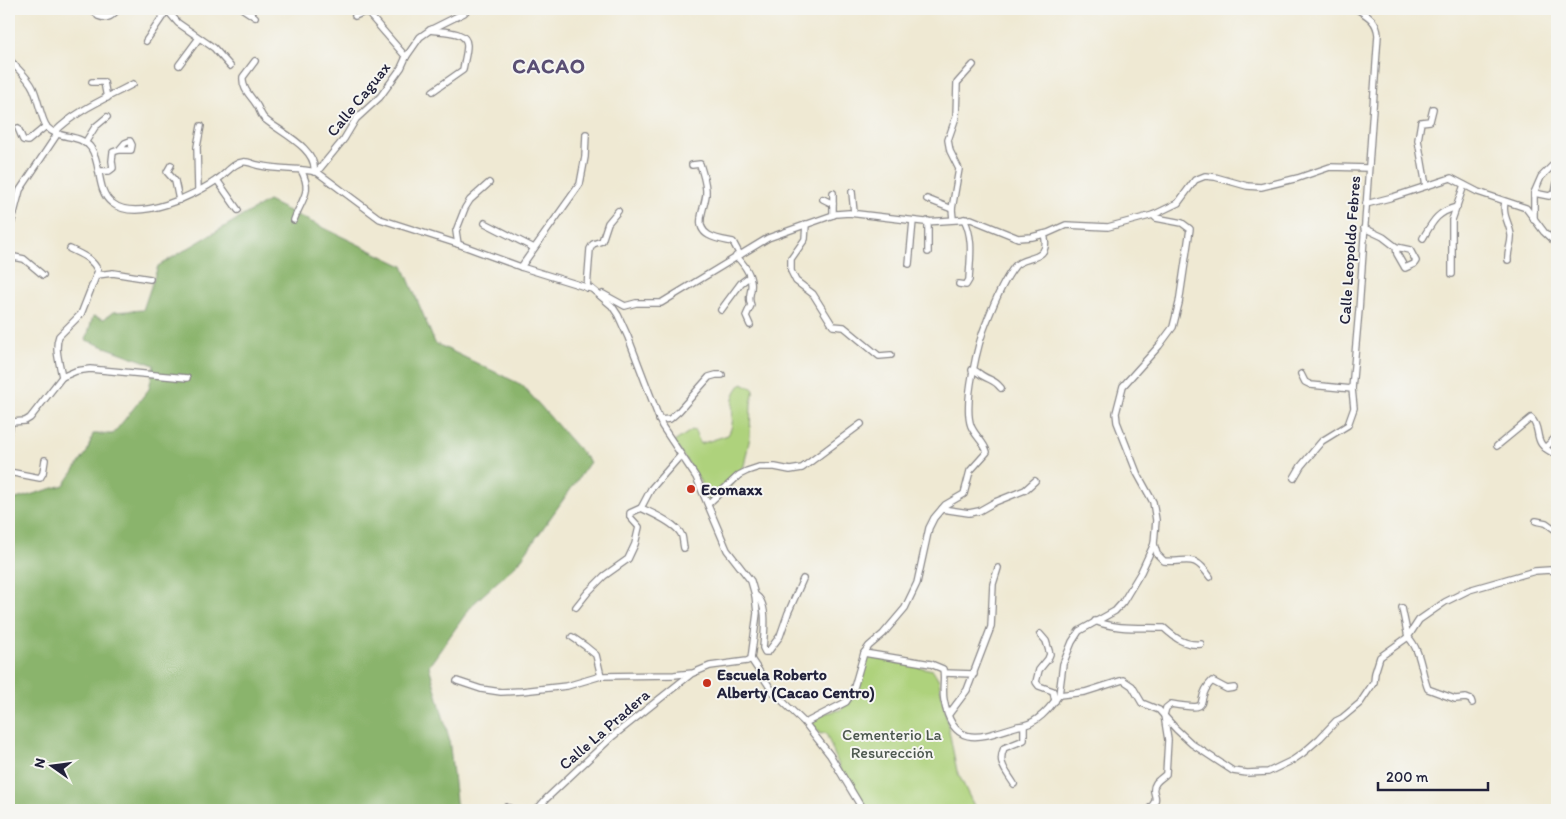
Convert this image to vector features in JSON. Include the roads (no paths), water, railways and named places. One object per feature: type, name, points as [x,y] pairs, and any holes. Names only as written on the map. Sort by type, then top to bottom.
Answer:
[{"type":"street","points":[[93,9],[98,16],[106,18],[118,9]]},
{"type":"street","points":[[243,9],[255,17]]},
{"type":"street","name":"Calle Caguax","points":[[316,172],[344,139],[356,119],[380,97],[420,37],[468,9]]},
{"type":"street","name":"Calle Leopoldo Febres","points":[[1294,478],[1301,466],[1322,441],[1348,425],[1354,408],[1352,389],[1377,27],[1370,17],[1357,9]]},
{"type":"street","points":[[146,41],[167,10],[178,23],[214,48],[230,66]]},
{"type":"street","points":[[355,16],[369,10],[406,57]]},
{"type":"street","points":[[430,30],[459,34],[466,38],[468,44],[463,70],[433,91]]},
{"type":"street","points":[[1557,31],[1554,36],[1557,38]]},
{"type":"street","points":[[180,65],[199,38]]},
{"type":"street","points":[[9,59],[31,84],[46,126],[56,133],[77,138],[89,146],[96,157],[104,194],[112,203],[121,208],[141,210],[156,208],[179,200],[217,180],[237,164],[244,161],[274,169],[316,172],[380,219],[592,289],[625,306],[636,303],[661,303],[768,238],[832,215],[854,213],[928,222],[964,219],[1018,238],[1044,234],[1066,225],[1108,227],[1153,215],[1178,203],[1194,180],[1204,176],[1215,177],[1247,186],[1261,187],[1298,178],[1330,167],[1368,168]]},
{"type":"street","points":[[256,60],[243,77],[246,92],[258,105],[264,119],[303,148],[314,162],[316,172]]},
{"type":"street","points":[[953,219],[952,209],[958,169],[950,151],[948,140],[956,118],[957,84],[973,65]]},
{"type":"street","points":[[92,82],[104,82],[108,98]]},
{"type":"street","points":[[9,232],[20,190],[61,126],[133,84]]},
{"type":"street","points":[[1426,186],[1418,140],[1421,122],[1430,122],[1433,109]]},
{"type":"street","points":[[85,143],[96,127],[107,117]]},
{"type":"street","points":[[18,128],[23,140],[28,141],[46,126]]},
{"type":"street","points":[[198,190],[197,147],[201,126]]},
{"type":"street","points":[[521,267],[580,184],[585,157],[586,134]]},
{"type":"street","points":[[99,171],[109,171],[113,168],[114,152],[119,150]]},
{"type":"street","points":[[1534,221],[1534,193],[1541,177],[1557,161]]},
{"type":"street","points":[[171,164],[167,172],[175,181],[179,200]]},
{"type":"street","points":[[692,165],[700,164],[706,185],[706,197],[700,219],[702,230],[711,238],[733,242],[738,255],[747,267],[752,287],[748,300],[751,305],[746,316],[750,325]]},
{"type":"street","points":[[294,220],[308,187],[301,170]]},
{"type":"street","points":[[1366,204],[1451,178],[1478,192],[1526,208],[1534,221],[1557,244]]},
{"type":"street","points":[[217,180],[238,210]]},
{"type":"street","points":[[1534,193],[1549,196],[1555,193],[1557,183]]},
{"type":"street","points":[[458,244],[456,231],[465,208],[470,200],[489,184]]},
{"type":"street","points":[[1452,274],[1452,220],[1464,185]]},
{"type":"street","points":[[852,192],[854,213]]},
{"type":"street","points":[[832,215],[833,193]]},
{"type":"street","points":[[823,199],[833,204]]},
{"type":"street","points":[[927,199],[952,209]]},
{"type":"street","points":[[1505,202],[1503,208],[1504,217],[1511,235],[1508,260]]},
{"type":"street","points":[[1423,238],[1437,216],[1442,212],[1457,207]]},
{"type":"street","points":[[618,211],[608,223],[602,241],[593,244],[590,249],[592,289],[612,306],[618,314],[659,420],[696,476],[727,550],[751,581],[757,613],[752,659],[773,692],[805,723],[830,755],[863,810]]},
{"type":"street","points":[[864,653],[931,664],[943,669],[944,700],[956,731],[968,737],[983,736],[1024,726],[1036,721],[1059,695],[1063,664],[1079,630],[1115,611],[1123,602],[1141,572],[1154,544],[1156,520],[1153,502],[1137,473],[1117,422],[1116,413],[1123,386],[1159,346],[1173,327],[1179,303],[1190,229],[1182,223],[1156,218],[1153,215]]},
{"type":"street","points":[[959,284],[966,286],[969,280],[971,238],[964,219]]},
{"type":"street","points":[[909,264],[913,221]]},
{"type":"street","points":[[485,222],[534,248]]},
{"type":"street","points":[[928,222],[928,252]]},
{"type":"street","points":[[806,224],[804,239],[791,259],[791,272],[796,281],[813,294],[833,326],[844,327],[879,356],[891,355]]},
{"type":"street","points":[[1364,228],[1384,238],[1396,247]]},
{"type":"street","points":[[805,723],[846,702],[853,691],[864,653],[905,608],[917,583],[929,528],[934,518],[946,505],[964,494],[970,471],[987,452],[986,447],[971,427],[969,417],[972,370],[986,322],[1006,280],[1016,264],[1034,259],[1042,252],[1046,241],[1044,234]]},
{"type":"street","points":[[62,377],[56,347],[59,336],[82,314],[98,271],[95,263],[90,258],[70,249]]},
{"type":"street","points":[[9,256],[24,258],[43,275]]},
{"type":"street","points":[[97,275],[113,273],[150,279]]},
{"type":"street","points":[[720,310],[741,283],[749,277]]},
{"type":"street","points":[[9,431],[10,420],[26,421],[62,377],[76,371],[90,369],[187,378]]},
{"type":"street","points":[[972,370],[976,370],[984,377],[992,379],[1000,388]]},
{"type":"street","points":[[1301,374],[1305,382],[1311,385],[1352,389]]},
{"type":"street","points":[[659,420],[670,419],[709,377],[722,375]]},
{"type":"street","points":[[1497,446],[1531,418],[1535,422],[1539,442],[1557,455]]},
{"type":"street","points":[[708,504],[747,470],[759,467],[775,467],[790,470],[802,468],[861,424]]},
{"type":"street","points":[[1545,448],[1557,436]]},
{"type":"street","points":[[576,607],[604,576],[628,559],[639,532],[639,527],[630,517],[630,513],[641,508],[652,489],[681,455]]},
{"type":"street","points":[[9,472],[40,478],[45,460]]},
{"type":"street","points":[[942,509],[969,513],[979,511],[995,502],[1025,490],[1036,481]]},
{"type":"street","points":[[641,508],[662,518],[676,528],[682,534],[684,548]]},
{"type":"street","points":[[1536,521],[1546,523],[1557,531]]},
{"type":"street","points":[[1154,544],[1157,554],[1164,561],[1188,559],[1198,562],[1210,577]]},
{"type":"street","points":[[948,714],[968,690],[974,674],[990,627],[994,584],[998,568]]},
{"type":"street","points":[[1059,695],[1085,692],[1123,680],[1132,686],[1142,703],[1159,710],[1192,744],[1232,771],[1247,773],[1268,772],[1303,754],[1336,721],[1360,703],[1374,682],[1380,657],[1408,637],[1421,619],[1445,602],[1469,590],[1535,571],[1550,570],[1557,572]]},
{"type":"street","points":[[755,595],[761,598],[762,602],[764,621],[763,648],[765,652],[768,652],[780,636],[803,579]]},
{"type":"street","points":[[1402,608],[1408,637],[1420,661],[1422,676],[1428,689],[1455,699],[1466,698],[1471,700],[1472,703]]},
{"type":"street","points":[[1095,621],[1107,626],[1124,628],[1164,628],[1175,638],[1190,645],[1201,644]]},
{"type":"street","points":[[1040,634],[1046,641],[1050,654],[1048,660],[1039,670],[1036,682],[1039,686],[1053,691],[1055,701]]},
{"type":"street","points":[[572,637],[596,655],[601,676]]},
{"type":"street","points":[[457,681],[481,689],[501,692],[568,686],[601,676],[693,673],[710,666],[752,659]]},
{"type":"street","name":"Calle La Pradera","points":[[536,810],[543,807],[546,799],[613,736],[693,673]]},
{"type":"street","points":[[944,673],[974,674]]},
{"type":"street","points":[[1148,810],[1156,800],[1153,791],[1155,784],[1166,774],[1168,740],[1164,715],[1166,708],[1171,704],[1192,708],[1200,707],[1206,687],[1212,681],[1227,689],[1234,688]]},
{"type":"street","points":[[1014,784],[1002,765],[1000,756],[1004,748],[1024,740],[1024,726]]},
{"type":"street","points":[[506,807],[515,810]]},
{"type":"place","name":"Ecomaxx","points":[[691,489]]},
{"type":"place","name":"Escuela Roberto Alberty (Cacao Centro)","points":[[707,683]]},
{"type":"district","name":"CACAO","points":[[549,66]]},
{"type":"park label","name":"Cementerio La Resurección","points":[[892,743]]}]
